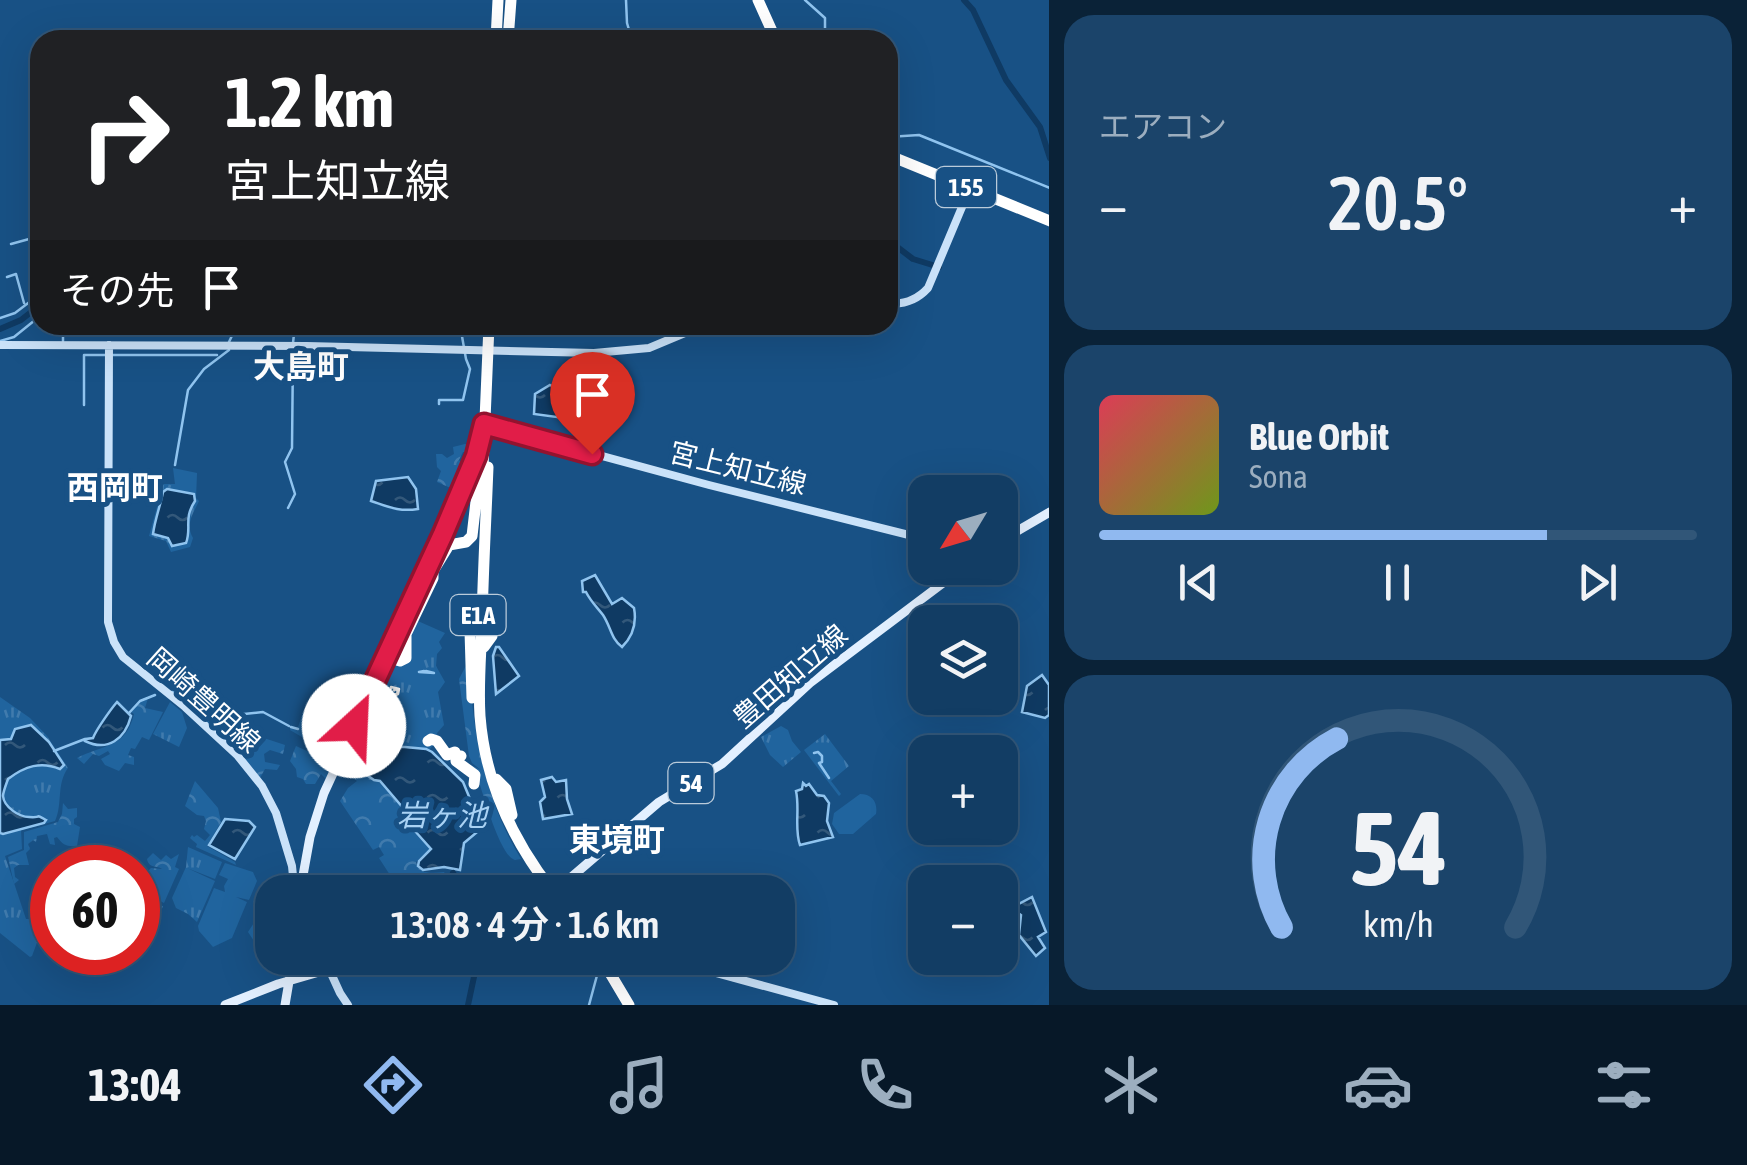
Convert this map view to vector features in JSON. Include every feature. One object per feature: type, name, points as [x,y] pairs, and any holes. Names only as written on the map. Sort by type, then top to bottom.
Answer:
[{"type":"highway","points":[[502,30],[504,0]]},
{"type":"highway","points":[[756,0],[770,30]]},
{"type":"highway","name":"155","points":[[898,161],[1046,221]]},
{"type":"highway","name":"E1A","points":[[490,335],[477,720],[483,766],[498,806],[524,854]]},
{"type":"highway","name":"E1A","points":[[491,335],[480,720],[497,794],[524,854]]},
{"type":"highway","points":[[387,658],[400,664],[406,661],[410,628],[434,571],[448,546],[466,542],[472,536],[484,467]]},
{"type":"highway","points":[[484,647],[492,636],[487,602],[486,504]]},
{"type":"highway","points":[[417,612],[441,563],[452,560]]},
{"type":"highway","points":[[470,631],[473,703],[483,766]]},
{"type":"highway","points":[[428,742],[434,739],[446,754],[453,752]]},
{"type":"highway","points":[[474,784],[475,775],[458,764],[456,758],[460,756],[483,766]]},
{"type":"highway","points":[[496,779],[506,790],[524,854],[539,875]]},
{"type":"highway","points":[[613,975],[631,1005]]},
{"type":"main road","points":[[898,303],[920,296],[930,286],[970,190]]},
{"type":"main road","points":[[305,875],[320,805],[467,478],[485,428],[490,335]]},
{"type":"main road","points":[[0,345],[594,353],[636,350],[682,335]]},
{"type":"main road","name":"岡崎豊明線","points":[[109,345],[110,632],[123,656],[218,738],[262,786],[276,813],[293,875]]},
{"type":"main road","name":"宮上知立線","points":[[485,428],[908,536]]},
{"type":"main road","points":[[1018,531],[1049,513]]},
{"type":"main road","name":"豊田知立線","points":[[572,875],[663,798],[722,764],[810,683],[940,585]]},
{"type":"main road","points":[[284,1005],[289,975]]},
{"type":"main road","points":[[225,1005],[308,975]]},
{"type":"main road","points":[[332,975],[348,1005]]},
{"type":"main road","points":[[724,975],[834,1005]]},
{"type":"green space","points":[[453,447],[475,447],[472,452],[463,452],[459,460],[467,469],[460,488],[455,490],[437,482],[441,471],[436,454],[447,458],[454,454]]},
{"type":"green space","points":[[173,468],[197,473],[199,501],[190,524],[190,547],[171,552],[166,541],[149,536],[159,491],[164,484],[175,484]]},
{"type":"green space","points":[[411,618],[445,633],[439,642],[442,648],[436,666],[445,682],[438,692],[444,725],[429,750],[390,743],[365,727],[356,732]]},
{"type":"green space","points":[[469,660],[482,763],[498,812],[521,859],[513,859],[502,845],[477,776],[469,768],[471,765],[481,770],[469,756],[459,679]]},
{"type":"green space","points":[[0,697],[30,718],[68,768],[55,821],[21,830],[22,849],[5,856],[26,919],[30,919],[30,957],[0,933]]},
{"type":"green space","points":[[148,698],[145,708],[163,712],[149,740],[142,737],[135,749],[131,748],[128,755],[134,757],[134,765],[125,763],[119,771],[105,765],[101,759],[110,754],[108,751],[99,756],[93,754],[84,764],[77,758],[120,739],[130,725],[133,709]]},
{"type":"green space","points":[[340,698],[363,699],[354,718],[343,726],[306,716],[304,711],[310,702],[334,704]]},
{"type":"green space","points":[[170,702],[182,712],[187,728],[179,747],[153,734]]},
{"type":"green space","points":[[203,703],[232,713],[230,721],[245,726],[242,746],[236,752],[221,738],[232,725],[216,717],[208,726],[194,713]]},
{"type":"green space","points":[[303,712],[306,717],[343,727],[355,719],[344,734],[340,750],[318,742],[317,746],[290,730],[298,727]]},
{"type":"green space","points":[[781,726],[788,730],[801,752],[783,767],[770,755],[761,737]]},
{"type":"green space","points":[[246,732],[285,745],[283,754],[270,750],[264,754],[265,762],[280,765],[277,770],[265,769],[260,778],[238,754],[244,747]]},
{"type":"green space","points":[[825,734],[849,766],[831,781],[839,796],[804,750]]},
{"type":"green space","points":[[318,743],[340,751],[327,780],[321,774],[315,784],[306,784],[297,777],[290,761],[296,746],[316,755]]},
{"type":"green space","points":[[349,751],[353,753],[353,768],[379,782],[408,815],[413,831],[430,851],[416,862],[420,869],[446,875],[390,875],[379,858],[384,855],[379,847],[373,850],[340,801],[357,781],[343,769]]},
{"type":"green space","points":[[195,781],[218,808],[221,822],[207,846],[236,865],[196,847],[190,838],[197,835],[205,841],[210,835],[204,829],[204,816],[185,806]]},
{"type":"green space","points":[[860,794],[873,800],[876,814],[853,834],[839,834],[832,824],[834,813]]},
{"type":"green space","points":[[63,803],[68,809],[77,808],[74,824],[80,827],[77,845],[66,845],[57,837],[55,845],[50,844],[47,834],[37,836],[36,842],[28,844],[29,865],[14,868],[19,880],[14,884],[8,857],[24,850],[24,832],[58,822]]},
{"type":"green space","points":[[188,847],[222,862],[215,879],[187,868],[215,881],[197,922],[176,908],[172,898],[186,867]]},
{"type":"green space","points":[[179,854],[175,867],[179,869],[164,903],[160,901],[160,859]]},
{"type":"green space","points":[[225,863],[253,872],[255,886],[249,900],[236,897],[247,902],[232,938],[213,947],[198,926],[214,888],[225,892],[228,879],[219,875]]},
{"type":"green space","points":[[255,920],[255,941],[248,932]]},
{"type":"water","points":[[550,385],[558,398],[575,404],[564,418],[534,414],[535,394]]},
{"type":"water","points":[[408,477],[416,489],[418,509],[400,509],[371,501],[376,481]]},
{"type":"water","points":[[167,489],[194,494],[186,543],[172,546],[168,538],[153,534]]},
{"type":"water","points":[[595,575],[612,604],[622,598],[634,608],[633,629],[622,647],[603,615],[583,592],[582,581]]},
{"type":"water","points":[[496,647],[519,676],[496,694],[493,656]]},
{"type":"water","points":[[1042,675],[1049,685],[1049,715],[1045,718],[1022,712],[1027,686]]},
{"type":"water","points":[[117,702],[131,716],[125,731],[108,744],[85,741],[93,738]]},
{"type":"water","points":[[31,725],[49,742],[64,765],[60,769],[33,766],[8,779],[3,796],[9,807],[21,815],[46,820],[3,834],[0,740],[11,739],[15,729]]},
{"type":"water","name":"岩ヶ池","points":[[349,731],[365,734],[381,745],[426,749],[463,782],[482,828],[464,843],[460,870],[423,870],[418,866],[431,849],[380,781],[354,766],[354,749],[344,743]]},
{"type":"water","points":[[552,777],[556,782],[566,780],[572,814],[543,819],[540,802],[545,797],[541,780]]},
{"type":"water","points":[[803,783],[829,803],[827,821],[833,837],[800,845],[796,791],[802,789]]},
{"type":"water","points":[[225,819],[249,821],[255,827],[235,859],[209,845]]},
{"type":"water","points":[[1032,897],[1046,932],[1038,937],[1045,948],[1036,956],[1019,935],[1018,904]]},
{"type":"waterway","points":[[626,0],[629,30]]},
{"type":"waterway","points":[[805,0],[825,18],[825,30]]},
{"type":"waterway","points":[[964,0],[973,10],[1006,80],[1040,127],[1049,155]]},
{"type":"waterway","points":[[898,136],[919,135],[1049,188]]},
{"type":"waterway","points":[[11,244],[30,239]]},
{"type":"waterway","points":[[898,248],[913,259],[939,267]]},
{"type":"waterway","points":[[7,277],[16,274],[24,303]]},
{"type":"waterway","points":[[0,318],[30,302]]},
{"type":"waterway","points":[[0,329],[30,313]]},
{"type":"waterway","points":[[0,341],[14,337],[30,324]]},
{"type":"waterway","points":[[63,335],[63,341]]},
{"type":"waterway","points":[[229,342],[232,335]]},
{"type":"waterway","points":[[293,343],[294,335]]},
{"type":"waterway","points":[[439,404],[439,400],[463,400],[470,369],[462,335]]},
{"type":"waterway","points":[[175,465],[188,390],[204,369],[229,350]]},
{"type":"waterway","points":[[288,508],[295,494],[285,462],[292,448],[293,351]]},
{"type":"waterway","points":[[84,405],[84,355],[217,355]]},
{"type":"waterway","points":[[424,671],[419,672],[434,673],[426,671]]},
{"type":"waterway","points":[[172,692],[205,698]]},
{"type":"waterway","points":[[129,713],[140,701],[155,695]]},
{"type":"waterway","points":[[206,699],[228,711],[263,712],[289,726]]},
{"type":"waterway","points":[[291,727],[298,729]]},
{"type":"waterway","points":[[54,751],[85,739]]},
{"type":"waterway","points":[[814,753],[822,756],[819,763],[829,778]]},
{"type":"waterway","points":[[468,1005],[474,975]]},
{"type":"waterway","points":[[589,1005],[597,975]]},
{"type":"railway","points":[[391,687],[399,689],[398,694],[389,698],[375,720],[367,718],[369,709],[375,716],[387,696],[397,694],[395,689],[390,693],[391,687]]},
{"type":"district","name":"大島町","points":[[301,366]]},
{"type":"district","name":"西岡町","points":[[115,487]]},
{"type":"district","name":"東境町","points":[[617,839]]},
{"type":"route","points":[[354,726],[443,534],[476,456],[484,424],[592,454]]}]
